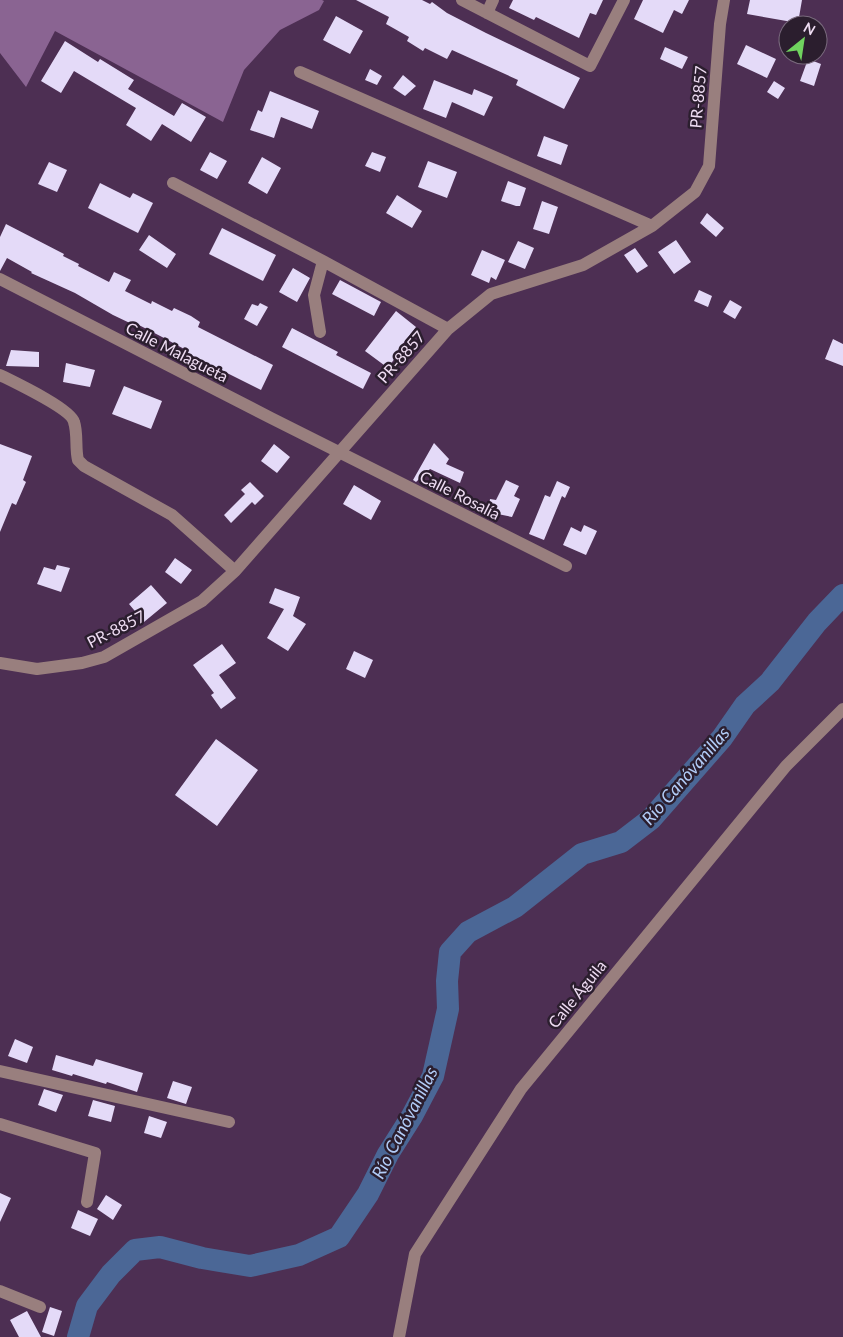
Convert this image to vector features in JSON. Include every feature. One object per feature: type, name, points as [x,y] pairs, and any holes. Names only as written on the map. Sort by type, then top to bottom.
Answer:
[{"type":"street","points":[[462,0],[590,66],[624,0]]},
{"type":"street","points":[[487,13],[493,0]]},
{"type":"street","name":"PR-8857","points":[[0,663],[37,669],[82,663],[104,657],[202,601],[235,570],[448,329],[491,294],[584,265],[652,226],[695,192],[709,166],[720,24],[724,0]]},
{"type":"street","points":[[300,72],[652,226]]},
{"type":"street","points":[[173,183],[448,329]]},
{"type":"street","points":[[320,332],[314,295],[323,261]]},
{"type":"street","name":"Calle Malagueta","points":[[0,279],[340,452]]},
{"type":"street","points":[[0,375],[71,415],[74,422],[78,460],[84,466],[172,515],[235,570]]},
{"type":"street","name":"Calle Rosalía","points":[[340,452],[566,566]]},
{"type":"street","name":"Calle Águila","points":[[399,1337],[415,1254],[521,1088],[786,766],[843,709]]},
{"type":"street","points":[[0,1072],[229,1122]]},
{"type":"street","points":[[0,1124],[95,1152],[87,1202]]},
{"type":"street","points":[[0,1291],[40,1307]]},
{"type":"shaded area","points":[[0,0],[324,1],[319,10],[280,30],[244,70],[223,122],[55,31],[26,87],[0,53]]},
{"type":"building","points":[[356,0],[422,0],[430,4],[432,2],[447,13],[580,78],[564,109],[516,85],[518,80],[452,50],[447,59],[425,48],[423,51],[407,41],[409,37],[386,24],[389,17]]},
{"type":"building","points":[[513,0],[603,0],[596,15],[590,13],[579,38],[536,17],[534,20],[509,8]]},
{"type":"building","points":[[643,0],[689,0],[682,14],[674,10],[663,33],[634,19]]},
{"type":"building","points":[[750,0],[802,0],[799,15],[778,15],[778,19],[747,14]]},
{"type":"building","points":[[336,16],[363,31],[350,54],[323,40]]},
{"type":"building","points":[[65,41],[98,62],[100,59],[134,80],[128,89],[174,116],[182,103],[206,117],[191,142],[162,124],[151,141],[126,125],[136,108],[74,71],[61,93],[41,81]]},
{"type":"building","points":[[746,45],[776,59],[767,78],[737,64]]},
{"type":"building","points":[[665,47],[688,57],[682,69],[660,59]]},
{"type":"building","points":[[806,65],[821,65],[814,86],[800,81]]},
{"type":"building","points":[[370,69],[382,76],[377,85],[365,80]]},
{"type":"building","points":[[403,75],[416,86],[405,96],[393,88]]},
{"type":"building","points":[[434,80],[472,95],[474,89],[493,97],[484,116],[452,102],[446,118],[423,109]]},
{"type":"building","points":[[774,81],[785,88],[778,99],[767,92]]},
{"type":"building","points":[[270,91],[319,111],[312,129],[281,117],[274,138],[250,130],[258,110],[262,112]]},
{"type":"building","points":[[544,136],[568,145],[561,165],[537,156]]},
{"type":"building","points":[[210,152],[227,161],[217,179],[200,170]]},
{"type":"building","points":[[372,152],[386,157],[380,172],[365,166]]},
{"type":"building","points":[[262,157],[281,168],[267,194],[248,183]]},
{"type":"building","points":[[428,161],[457,172],[447,198],[418,187]]},
{"type":"building","points":[[49,162],[67,170],[57,192],[38,184]]},
{"type":"building","points":[[508,181],[526,188],[520,206],[501,201]]},
{"type":"building","points":[[100,183],[130,198],[133,193],[153,203],[138,233],[88,208]]},
{"type":"building","points":[[397,195],[422,211],[412,228],[386,213]]},
{"type":"building","points":[[542,201],[558,207],[549,234],[533,229]]},
{"type":"building","points":[[707,213],[724,228],[716,237],[700,223]]},
{"type":"building","points":[[6,224],[64,254],[63,256],[79,264],[78,266],[109,282],[114,272],[131,280],[125,291],[151,304],[152,301],[172,311],[174,308],[191,316],[200,322],[198,327],[273,365],[261,390],[185,352],[186,350],[135,323],[134,325],[113,315],[75,293],[31,273],[7,258],[0,271],[0,237]]},
{"type":"building","points":[[222,228],[276,255],[263,281],[209,254]]},
{"type":"building","points":[[149,235],[176,254],[167,268],[139,250]]},
{"type":"building","points":[[676,240],[691,262],[674,274],[658,252]]},
{"type":"building","points":[[518,241],[534,248],[525,269],[508,262]]},
{"type":"building","points":[[635,248],[648,266],[637,273],[624,255]]},
{"type":"building","points":[[482,250],[505,260],[496,280],[491,277],[489,283],[471,275]]},
{"type":"building","points":[[293,268],[310,278],[297,302],[279,292]]},
{"type":"building","points":[[340,280],[381,302],[374,316],[332,294]]},
{"type":"building","points":[[699,290],[712,296],[708,307],[694,301]]},
{"type":"building","points":[[730,300],[742,307],[735,319],[723,312]]},
{"type":"building","points":[[260,303],[268,307],[257,326],[244,319],[252,304],[258,306]]},
{"type":"building","points":[[396,311],[416,327],[395,354],[397,355],[388,368],[365,351]]},
{"type":"building","points":[[292,328],[338,352],[336,355],[371,373],[363,389],[282,347]]},
{"type":"building","points":[[833,339],[843,344],[843,366],[825,359]]},
{"type":"building","points":[[11,350],[39,352],[39,367],[6,366]]},
{"type":"building","points":[[66,363],[95,370],[90,387],[63,382]]},
{"type":"building","points":[[124,386],[162,401],[151,429],[112,414]]},
{"type":"building","points":[[434,443],[449,459],[446,464],[464,472],[460,483],[430,469],[416,482],[413,480]]},
{"type":"building","points":[[0,444],[32,456],[23,480],[26,482],[16,505],[12,503],[0,532]]},
{"type":"building","points":[[274,444],[290,457],[277,473],[261,461]]},
{"type":"building","points":[[506,480],[519,486],[514,496],[520,499],[512,517],[488,512],[490,499],[496,500]]},
{"type":"building","points":[[557,481],[570,487],[565,498],[562,496],[544,540],[529,534],[545,495],[550,497]]},
{"type":"building","points":[[250,482],[264,496],[255,505],[252,502],[231,523],[224,515],[245,494],[241,490]]},
{"type":"building","points":[[354,485],[381,501],[371,520],[343,504]]},
{"type":"building","points":[[584,525],[597,531],[586,555],[563,545],[571,527],[581,532]]},
{"type":"building","points":[[175,558],[192,570],[181,584],[165,572]]},
{"type":"building","points":[[57,565],[70,568],[61,592],[37,584],[44,567],[55,570]]},
{"type":"building","points":[[151,585],[167,603],[144,622],[129,604]]},
{"type":"building","points":[[275,588],[300,597],[293,616],[306,624],[288,651],[267,638],[284,609],[269,603]]},
{"type":"building","points":[[222,644],[236,663],[219,675],[236,698],[221,709],[211,695],[214,693],[193,665]]},
{"type":"building","points":[[354,651],[373,660],[365,678],[346,669]]},
{"type":"building","points":[[216,739],[258,770],[217,826],[175,795]]},
{"type":"building","points":[[15,1039],[33,1047],[27,1063],[8,1056]]},
{"type":"building","points":[[56,1055],[93,1066],[96,1059],[143,1073],[137,1092],[107,1082],[106,1084],[52,1070]]},
{"type":"building","points":[[173,1081],[192,1087],[186,1104],[167,1098]]},
{"type":"building","points":[[44,1089],[63,1095],[56,1112],[38,1105]]},
{"type":"building","points":[[93,1100],[115,1106],[111,1122],[88,1116]]},
{"type":"building","points":[[149,1116],[167,1122],[161,1138],[144,1133]]},
{"type":"building","points":[[0,1193],[11,1198],[0,1222]]},
{"type":"building","points":[[106,1195],[122,1205],[113,1220],[97,1209]]},
{"type":"building","points":[[78,1210],[98,1219],[90,1236],[71,1228]]},
{"type":"building","points":[[50,1307],[62,1311],[54,1336],[42,1332]]},
{"type":"building","points":[[27,1311],[41,1337],[19,1337],[10,1320]]},
{"type":"waterway","name":"Río Canóvanillas","points":[[78,1337],[87,1306],[111,1274],[135,1250],[160,1247],[202,1258],[250,1266],[299,1255],[339,1237],[368,1194],[388,1154],[412,1116],[433,1076],[448,1009],[447,981],[450,952],[468,932],[515,907],[582,854],[621,842],[651,819],[722,738],[745,705],[770,682],[817,622],[843,595]]}]
